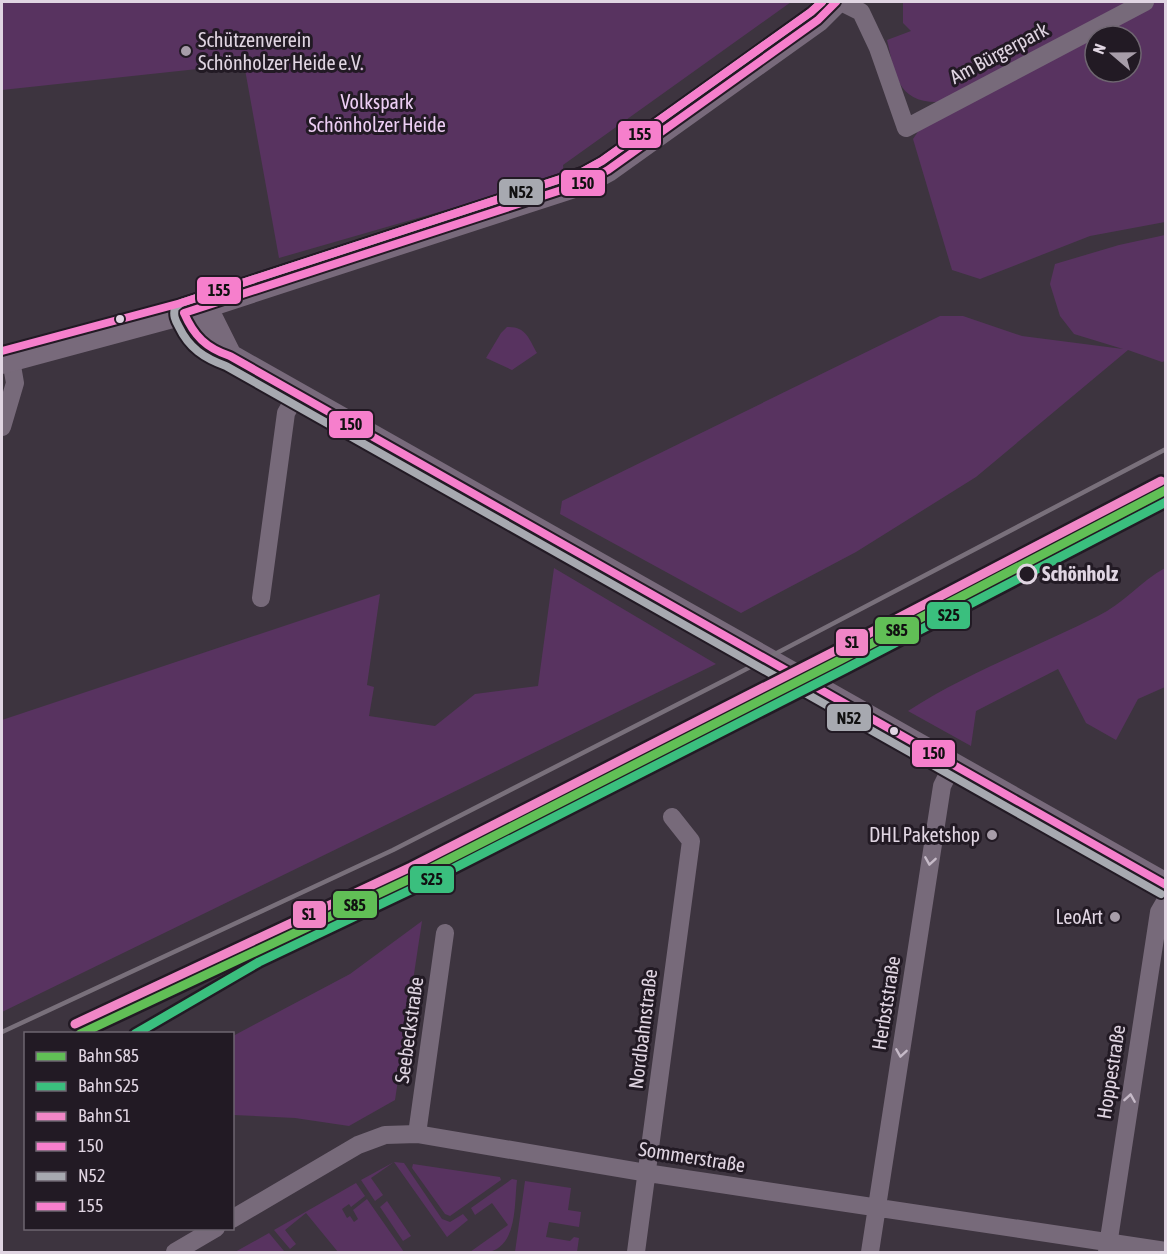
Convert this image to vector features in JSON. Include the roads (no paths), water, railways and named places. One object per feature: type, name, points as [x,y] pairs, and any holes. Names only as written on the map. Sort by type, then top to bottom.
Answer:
[{"type":"main road","points":[[6,361],[194,309],[586,182],[608,170],[818,20],[836,2]]},
{"type":"main road","points":[[194,309],[196,338],[211,350],[230,356],[297,393],[1166,885]]},
{"type":"street","name":"Am Bürgerpark","points":[[841,2],[861,12],[878,48],[906,128],[1145,2]]},
{"type":"street","points":[[2,427],[15,383],[6,361]]},
{"type":"street","points":[[261,598],[286,412],[297,393]]},
{"type":"street","name":"Herbststraße","points":[[870,1252],[942,786],[953,764]]},
{"type":"street","name":"Nordbahnstraße","points":[[636,1252],[691,841],[672,817]]},
{"type":"street","name":"Hoppestraße","points":[[1108,1247],[1159,912],[1166,900]]},
{"type":"street","name":"Seebeckstraße","points":[[417,1134],[445,933]]},
{"type":"street","name":"Sommerstraße","points":[[234,1218],[358,1145],[385,1135],[417,1134],[1108,1247],[1166,1251]]},
{"type":"street","points":[[174,1252],[212,1230]]},
{"type":"railway","points":[[2,1032],[393,850],[733,676],[1166,449]]},
{"type":"rail line","name":"S1","points":[[75,1024],[411,867],[835,651],[1161,481]]},
{"type":"rail line","name":"S85","points":[[84,1032],[416,876],[840,660],[1166,490]]},
{"type":"rail line","name":"S25","points":[[138,1032],[259,962],[421,885],[1166,502]]},
{"type":"place","name":"Schützenverein Schönholzer Heide e.V.","points":[[186,51]]},
{"type":"place","name":"Schönholz","points":[[1027,574]]},
{"type":"place","name":"DHL Paketshop","points":[[992,835]]},
{"type":"place","name":"LeoArt","points":[[1115,917]]},
{"type":"park label","name":"Volkspark Schönholzer Heide","points":[[377,114]]}]
